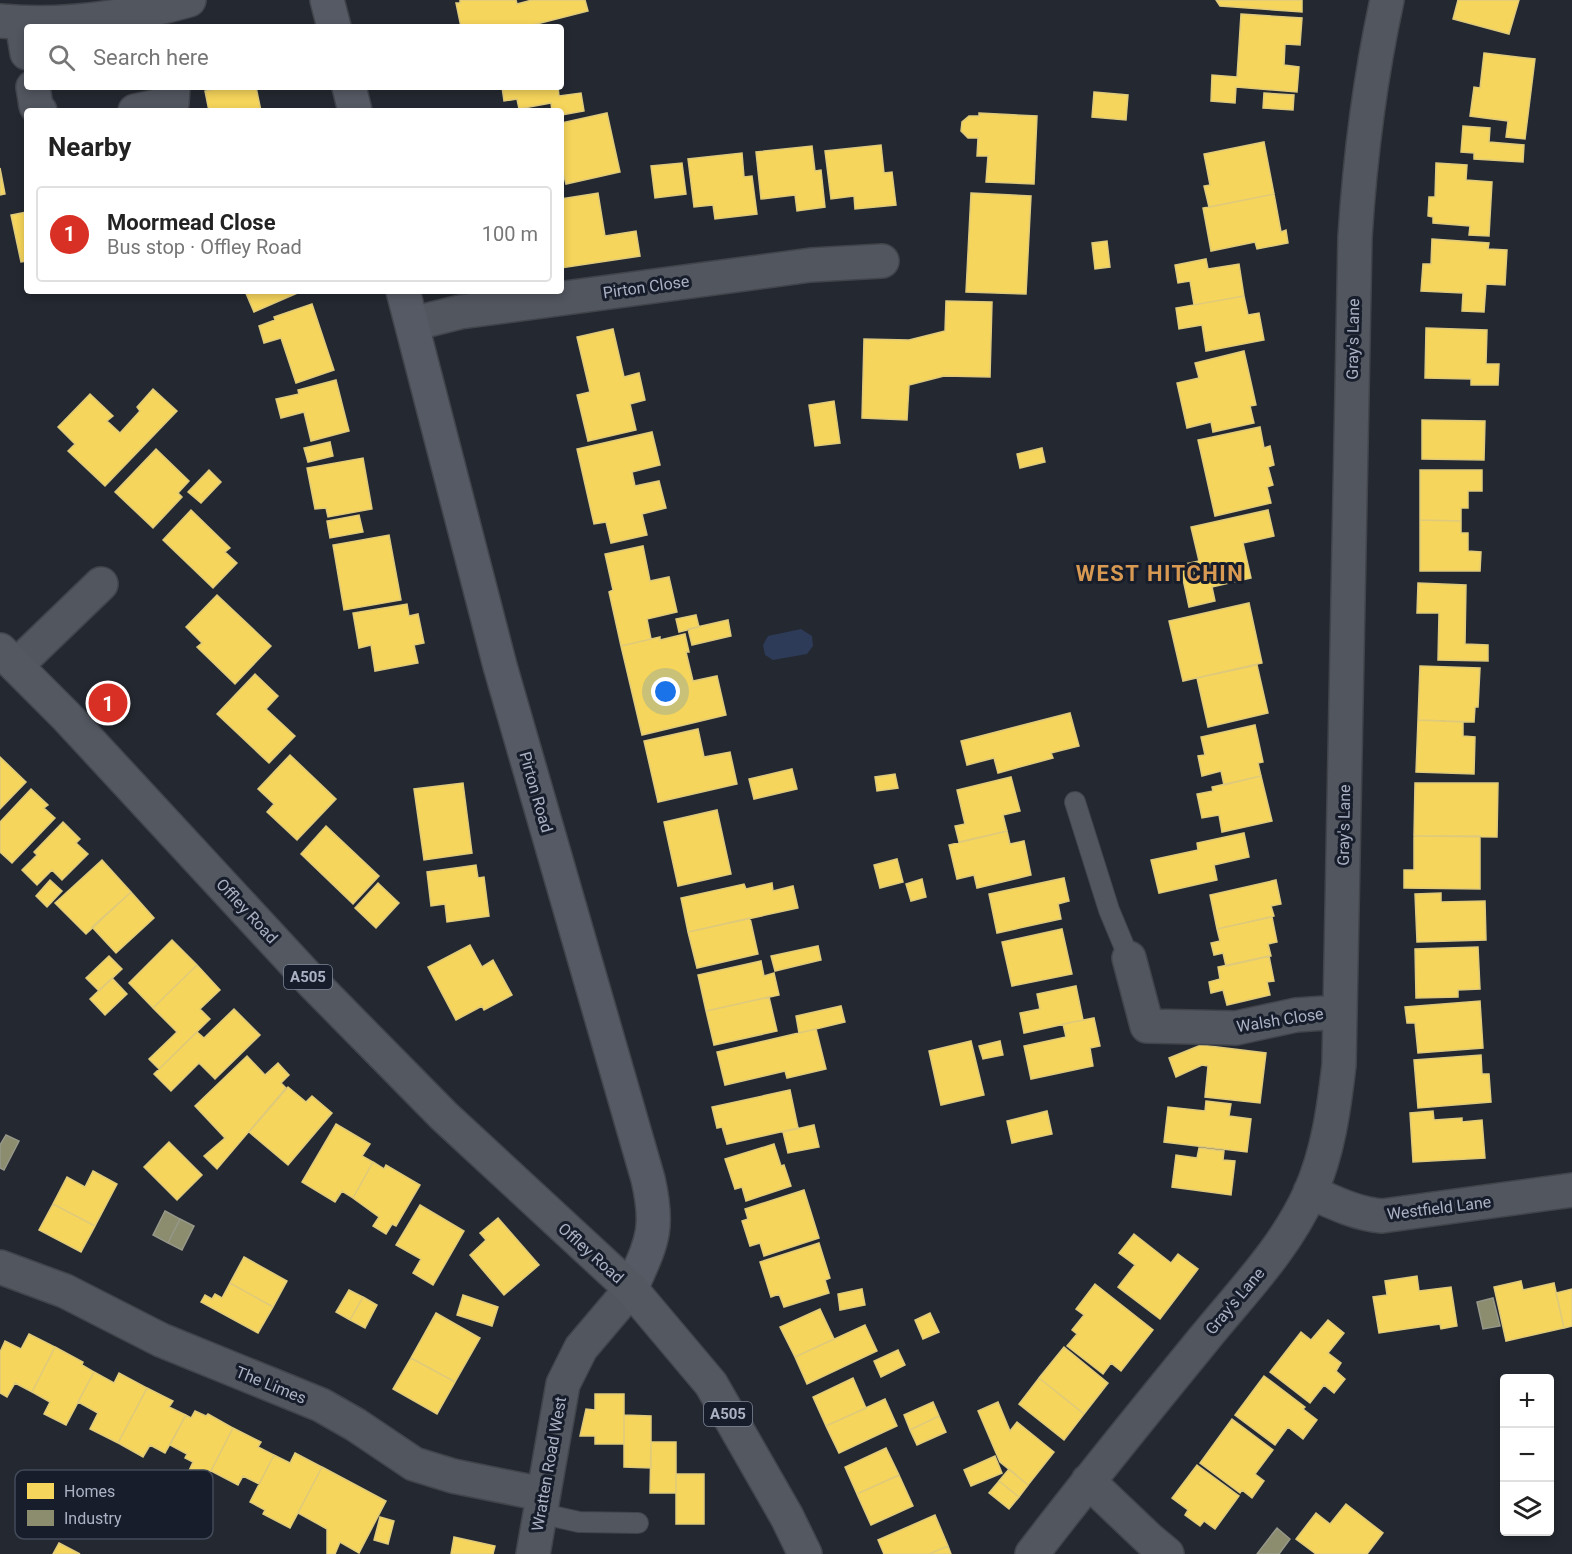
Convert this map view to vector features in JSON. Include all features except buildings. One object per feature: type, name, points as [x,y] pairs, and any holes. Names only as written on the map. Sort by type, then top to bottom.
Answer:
[{"type":"main road","points":[[327,0],[333,24]]},
{"type":"main road","points":[[350,90],[354,108]]},
{"type":"main road","name":"Pirton Road","points":[[403,294],[500,666],[648,1179],[653,1202],[652,1240],[631,1289]]},
{"type":"main road","name":"Offley Road","points":[[8,658],[66,716],[313,982],[444,1116],[631,1289]]},
{"type":"main road","name":"A505","points":[[631,1289],[711,1384],[787,1517],[805,1554]]},
{"type":"street","points":[[67,24],[101,18],[159,18],[189,0]]},
{"type":"street","name":"Gray's Lane","points":[[1032,1554],[1088,1481],[1274,1254],[1310,1192],[1323,1155],[1334,1109],[1340,1012],[1355,237],[1359,173],[1365,127],[1387,0]]},
{"type":"street","points":[[33,90],[38,108]]},
{"type":"street","points":[[149,108],[172,103],[173,90]]},
{"type":"street","name":"Pirton Close","points":[[412,324],[460,312],[800,267],[882,261]]},
{"type":"street","points":[[8,658],[101,584]]},
{"type":"street","name":"Walsh Close","points":[[1129,958],[1147,1026],[1236,1028],[1296,1015],[1340,1012]]},
{"type":"street","name":"Westfield Lane","points":[[1310,1192],[1351,1209],[1369,1215],[1382,1216],[1572,1190]]},
{"type":"street","name":"The Limes","points":[[0,1267],[65,1291],[171,1344],[321,1405],[356,1425],[414,1464],[541,1504]]},
{"type":"street","name":"Wratten Road West","points":[[533,1554],[563,1384],[581,1348],[591,1334],[631,1289]]},
{"type":"street","points":[[1088,1481],[1167,1554]]},
{"type":"lane","points":[[1075,802],[1109,910],[1129,958]]},
{"type":"lane","points":[[541,1504],[579,1522],[638,1523]]},
{"type":"water","points":[[801,629],[812,636],[813,646],[807,654],[773,660],[765,655],[763,645],[768,636]]},
{"type":"place","name":"Moormead Close","points":[[108,703]]},
{"type":"district","name":"WEST HITCHIN","points":[[1160,573]]}]
